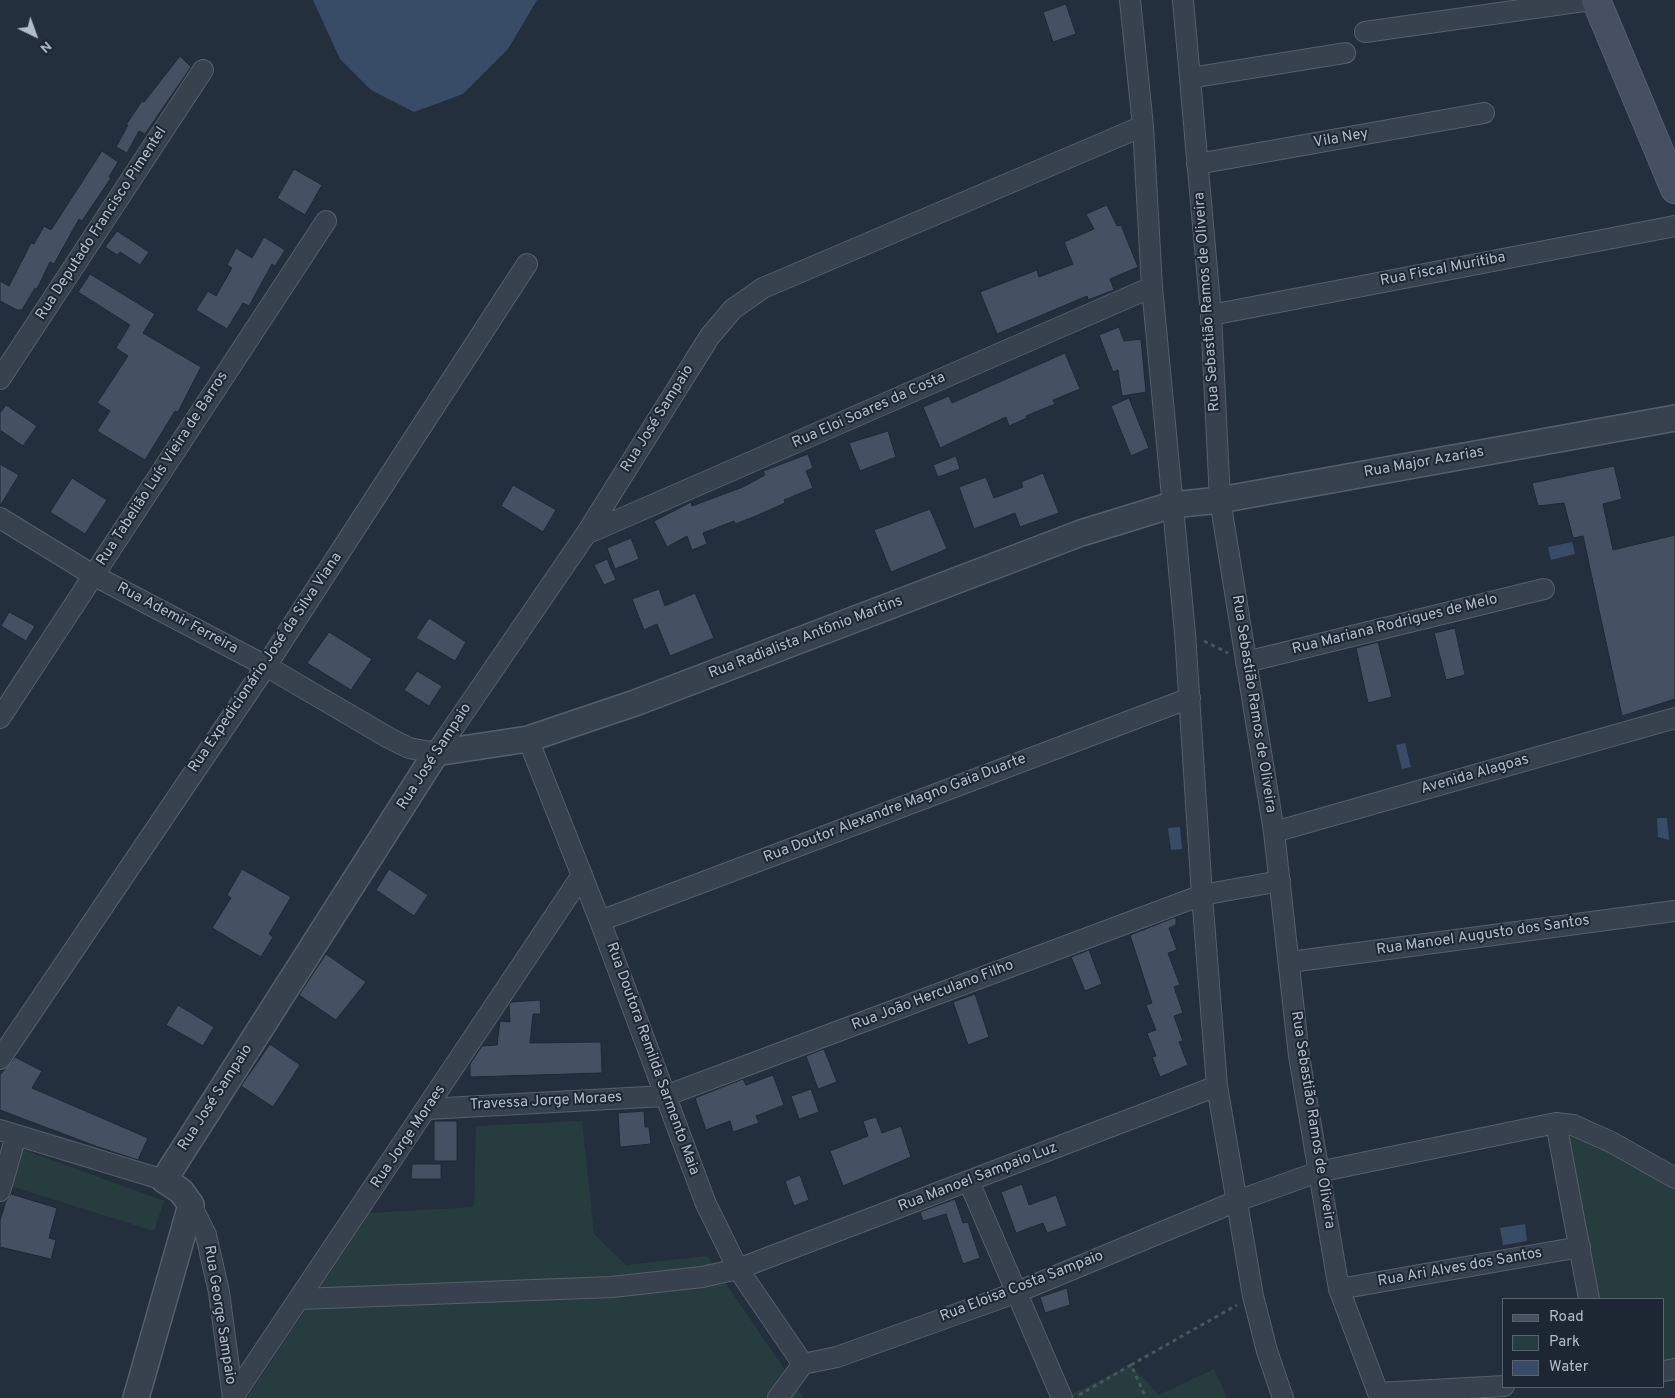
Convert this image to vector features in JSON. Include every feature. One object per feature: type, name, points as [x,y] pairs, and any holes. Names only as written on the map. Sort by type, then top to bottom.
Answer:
[{"type":"main road","points":[[1596,0],[1675,190]]},
{"type":"street","points":[[1130,0],[1143,126],[1152,287],[1185,633],[1202,895],[1217,1086],[1253,1296],[1267,1351],[1283,1398]]},
{"type":"street","name":"Rua Sebastião Ramos de Oliveira","points":[[1183,0],[1211,315],[1220,500],[1274,832],[1299,1056],[1318,1172],[1339,1289],[1379,1396]]},
{"type":"street","points":[[1365,32],[1591,0]]},
{"type":"street","points":[[1190,78],[1345,53]]},
{"type":"street","name":"Rua Deputado Francisco Pimentel","points":[[0,379],[203,70]]},
{"type":"street","name":"Vila Ney","points":[[1197,164],[1484,113]]},
{"type":"street","name":"Rua José Sampaio","points":[[164,1180],[436,753],[586,534],[710,336],[733,309],[763,288],[1143,126]]},
{"type":"street","name":"Rua Tabelião Luís Vieira de Barros","points":[[0,718],[326,221]]},
{"type":"street","name":"Rua Fiscal Muritiba","points":[[1211,315],[1675,226]]},
{"type":"street","name":"Rua Expedicionário José da Silva Viana","points":[[0,1059],[266,666],[527,264]]},
{"type":"street","name":"Rua Eloi Soares da Costa","points":[[586,534],[1152,287]]},
{"type":"street","name":"Rua Major Azarias","points":[[1172,505],[1220,500],[1675,418]]},
{"type":"street","name":"Rua Radialista Antônio Martins","points":[[436,753],[528,739],[635,703],[1082,533],[1172,505]]},
{"type":"street","name":"Rua Ademir Ferreira","points":[[0,518],[93,575],[266,666],[389,738],[409,748],[436,753]]},
{"type":"street","name":"Rua Mariana Rodrigues de Melo","points":[[1246,662],[1544,589]]},
{"type":"street","name":"Rua Doutor Alexandre Magno Gaia Duarte","points":[[600,921],[1190,698]]},
{"type":"street","name":"Avenida Alagoas","points":[[1274,832],[1675,718]]},
{"type":"street","name":"Rua Doutora Remilda Sarmento Maia","points":[[528,739],[600,921],[706,1204],[738,1269],[803,1364]]},
{"type":"street","name":"Rua Jorge Moraes","points":[[233,1397],[582,875]]},
{"type":"street","name":"Rua João Herculano Filho","points":[[664,1096],[1202,895],[1280,881]]},
{"type":"street","name":"Rua Manoel Augusto dos Santos","points":[[1290,962],[1675,911]]},
{"type":"street","name":"Rua Manoel Sampaio Luz","points":[[300,1299],[612,1287],[702,1277],[738,1269],[1217,1086]]},
{"type":"street","name":"Travessa Jorge Moraes","points":[[427,1109],[664,1096]]},
{"type":"street","points":[[1588,1298],[1556,1122],[1573,1125],[1611,1142],[1675,1178]]},
{"type":"street","name":"Rua Eloisa Costa Sampaio","points":[[803,1364],[837,1357],[1015,1293],[1237,1201],[1318,1172],[1556,1122]]},
{"type":"street","points":[[0,1191],[8,1134],[164,1180],[181,1191],[191,1204],[136,1398]]},
{"type":"street","points":[[969,1182],[1015,1293],[1062,1398]]},
{"type":"street","name":"Rua George Sampaio","points":[[191,1204],[206,1235],[219,1292],[233,1397]]},
{"type":"street","name":"Rua Ari Alves dos Santos","points":[[1339,1289],[1580,1247]]},
{"type":"street","points":[[778,1398],[803,1364]]},
{"type":"street","points":[[1379,1396],[1502,1386]]},
{"type":"path","points":[[1185,633],[1246,662]]},
{"type":"path","points":[[1073,1398],[1253,1296]]},
{"type":"path","points":[[1131,1365],[1146,1398]]},
{"type":"green space","points":[[582,1121],[594,1234],[626,1265],[707,1256],[804,1398],[247,1398],[369,1213],[474,1207],[476,1126]]},
{"type":"green space","points":[[1573,1131],[1675,1186],[1675,1366],[1665,1368],[1665,1298],[1592,1298],[1564,1152]]},
{"type":"green space","points":[[16,1147],[164,1201],[154,1231],[4,1184]]},
{"type":"green space","points":[[1131,1365],[1159,1395],[1214,1369],[1227,1398],[1064,1398]]},
{"type":"water","points":[[313,0],[537,0],[508,49],[463,94],[414,112],[371,90],[340,59]]},
{"type":"water","points":[[1572,542],[1575,554],[1551,560],[1548,547]]},
{"type":"water","points":[[1405,743],[1411,767],[1402,769],[1396,745]]},
{"type":"water","points":[[1657,818],[1667,818],[1669,840],[1658,837]]},
{"type":"water","points":[[1180,827],[1182,849],[1171,850],[1168,828]]},
{"type":"water","points":[[1525,1224],[1527,1241],[1503,1245],[1500,1228]]},
{"type":"building","points":[[1066,4],[1076,34],[1053,42],[1043,12]]},
{"type":"building","points":[[180,56],[191,67],[145,134],[139,131],[127,153],[116,147],[128,125],[126,125],[142,101],[144,102]]},
{"type":"building","points":[[102,151],[118,162],[109,177],[111,178],[82,221],[79,219],[54,264],[50,262],[37,289],[35,288],[22,310],[17,310],[0,301],[0,281],[9,286],[31,243],[34,244],[44,226],[51,230]]},
{"type":"building","points":[[294,169],[322,185],[305,215],[277,198]]},
{"type":"building","points":[[1107,205],[1117,226],[1121,225],[1138,267],[1110,279],[1114,290],[1088,300],[1087,296],[997,334],[980,292],[1037,270],[1039,277],[1073,264],[1064,242],[1094,229],[1086,214]]},
{"type":"building","points":[[117,231],[149,252],[140,265],[120,252],[117,255],[105,247]]},
{"type":"building","points":[[264,237],[285,250],[275,266],[272,264],[249,306],[243,303],[227,329],[196,310],[208,291],[216,296],[232,268],[227,265],[236,248],[252,258]]},
{"type":"building","points":[[90,274],[155,314],[143,333],[201,367],[178,412],[175,411],[145,460],[97,431],[110,411],[97,403],[128,356],[116,348],[130,325],[78,292]]},
{"type":"building","points":[[1119,327],[1124,341],[1141,339],[1146,392],[1122,396],[1118,370],[1113,372],[1099,335]]},
{"type":"building","points":[[1065,353],[1080,389],[1053,400],[1055,404],[1026,416],[1027,418],[1009,426],[1006,417],[940,448],[923,407],[949,396],[952,403]]},
{"type":"building","points":[[1129,398],[1149,448],[1131,456],[1111,406]]},
{"type":"building","points":[[6,405],[37,426],[23,446],[0,430],[0,413]]},
{"type":"building","points":[[888,431],[896,457],[860,471],[849,443]]},
{"type":"building","points":[[808,454],[813,468],[806,471],[813,488],[784,500],[785,503],[756,516],[735,524],[734,521],[703,533],[707,544],[692,550],[687,536],[667,547],[654,521],[691,502],[692,506],[743,487],[765,475],[763,471]]},
{"type":"building","points":[[956,456],[960,469],[938,477],[933,465]]},
{"type":"building","points":[[0,464],[19,475],[0,506]]},
{"type":"building","points":[[1614,466],[1622,499],[1603,504],[1613,550],[1675,535],[1675,699],[1622,716],[1583,536],[1573,538],[1564,503],[1538,506],[1532,483]]},
{"type":"building","points":[[1043,473],[1059,513],[1020,527],[1015,513],[974,529],[959,487],[986,477],[994,498],[1023,487],[1021,482]]},
{"type":"building","points":[[72,478],[107,500],[85,534],[50,512]]},
{"type":"building","points":[[513,485],[556,510],[543,532],[501,506]]},
{"type":"building","points":[[930,509],[947,549],[891,572],[874,530]]},
{"type":"building","points":[[631,538],[639,559],[615,569],[607,548]]},
{"type":"building","points":[[607,559],[616,580],[604,585],[594,565]]},
{"type":"building","points":[[659,589],[665,606],[695,593],[714,638],[670,656],[657,624],[644,630],[632,599]]},
{"type":"building","points":[[9,612],[35,626],[26,641],[1,626]]},
{"type":"building","points":[[429,618],[466,642],[455,661],[416,638]]},
{"type":"building","points":[[1455,628],[1465,675],[1446,680],[1434,633]]},
{"type":"building","points":[[329,632],[372,659],[351,690],[307,663]]},
{"type":"building","points":[[1378,642],[1392,697],[1368,703],[1356,648]]},
{"type":"building","points":[[417,671],[442,686],[429,706],[404,690]]},
{"type":"building","points":[[242,869],[291,897],[269,934],[273,937],[261,957],[212,928],[231,898],[227,895]]},
{"type":"building","points":[[389,869],[428,895],[414,916],[376,890]]},
{"type":"building","points":[[1176,917],[1176,925],[1169,928],[1177,950],[1168,953],[1180,985],[1174,987],[1183,1013],[1174,1016],[1183,1041],[1179,1042],[1188,1065],[1160,1077],[1152,1057],[1156,1056],[1147,1033],[1156,1030],[1146,1005],[1152,1003],[1130,935]]},
{"type":"building","points":[[1089,950],[1102,984],[1085,991],[1071,957]]},
{"type":"building","points":[[326,954],[366,982],[336,1020],[299,995]]},
{"type":"building","points":[[975,994],[989,1037],[968,1045],[953,1002]]},
{"type":"building","points":[[540,1000],[541,1014],[533,1014],[530,1043],[601,1042],[602,1073],[470,1077],[470,1064],[482,1046],[497,1045],[500,1021],[510,1022],[509,1005],[511,1002]]},
{"type":"building","points":[[178,1005],[214,1027],[203,1046],[166,1025]]},
{"type":"building","points":[[270,1044],[300,1065],[273,1107],[241,1086]]},
{"type":"building","points":[[824,1049],[837,1082],[818,1089],[806,1056]]},
{"type":"building","points":[[15,1057],[42,1071],[32,1088],[148,1138],[138,1160],[0,1110],[0,1075]]},
{"type":"building","points":[[773,1075],[784,1105],[756,1116],[759,1123],[733,1132],[730,1121],[706,1130],[695,1098],[743,1079],[746,1085]]},
{"type":"building","points":[[811,1089],[819,1112],[799,1119],[791,1096]]},
{"type":"building","points":[[644,1111],[645,1127],[649,1127],[651,1144],[620,1147],[618,1113]]},
{"type":"building","points":[[876,1117],[882,1133],[901,1126],[911,1157],[843,1186],[830,1151],[868,1136],[863,1121]]},
{"type":"building","points":[[434,1121],[457,1121],[457,1161],[434,1161]]},
{"type":"building","points":[[412,1164],[441,1164],[441,1179],[411,1179]]},
{"type":"building","points":[[800,1175],[809,1200],[794,1206],[785,1181]]},
{"type":"building","points":[[1022,1184],[1029,1205],[1056,1195],[1067,1226],[1047,1233],[1043,1223],[1016,1233],[1001,1192]]},
{"type":"building","points":[[11,1194],[57,1208],[49,1238],[56,1240],[51,1259],[0,1247],[0,1221],[6,1201]]},
{"type":"building","points":[[955,1199],[963,1223],[968,1222],[980,1258],[963,1264],[946,1214],[923,1221],[920,1212]]},
{"type":"building","points":[[1067,1288],[1070,1305],[1045,1313],[1040,1297]]}]
